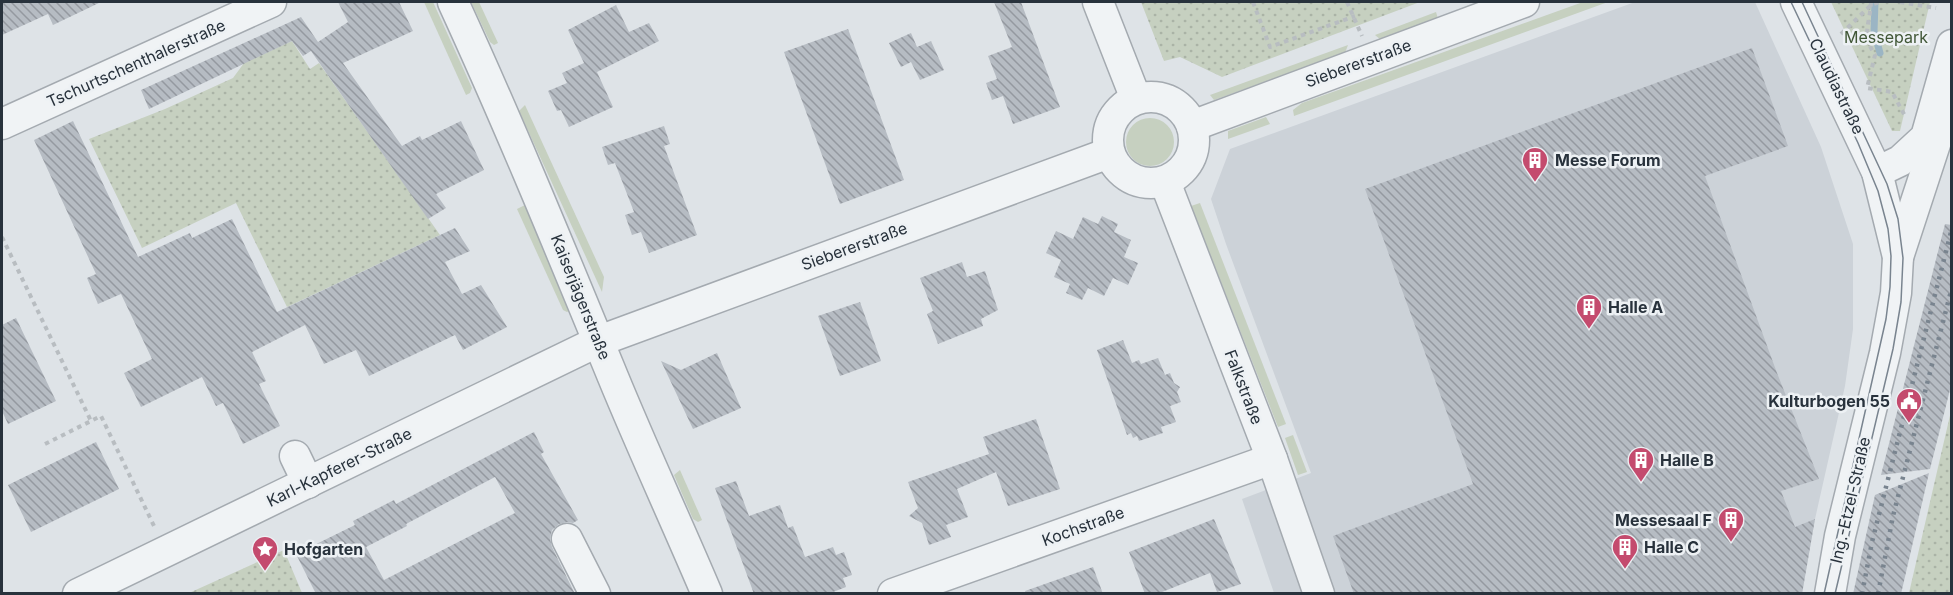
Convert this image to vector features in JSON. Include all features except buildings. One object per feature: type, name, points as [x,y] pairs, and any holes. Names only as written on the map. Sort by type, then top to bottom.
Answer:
[{"type":"street","name":"Tschurtschenthalerstraße","points":[[2,124],[271,2]]},
{"type":"street","name":"Kaiserjägerstraße","points":[[453,2],[498,100],[707,594]]},
{"type":"street","points":[[1098,2],[1136,99]]},
{"type":"street","name":"Siebererstraße","points":[[1192,126],[1524,2]]},
{"type":"street","name":"Claudiastraße","points":[[1796,2],[1877,172]]},
{"type":"street","points":[[1877,172],[1900,161],[1926,137],[1950,53]]},
{"type":"street","points":[[1898,257],[1952,92]]},
{"type":"street","points":[[1163,98],[1176,104],[1186,114],[1192,126],[1195,139],[1190,159],[1178,175],[1166,182],[1151,184],[1138,182],[1125,176],[1115,165],[1109,153],[1107,140],[1113,121],[1125,106],[1136,99],[1163,98]]},
{"type":"street","name":"Siebererstraße","points":[[599,341],[1109,153]]},
{"type":"street","name":"Ing.-Etzel-Straße","points":[[1830,594],[1840,536],[1885,353],[1896,293],[1898,257],[1877,172]]},
{"type":"street","name":"Falkstraße","points":[[1166,182],[1272,459],[1319,594]]},
{"type":"street","name":"Karl-Kapferer-Straße","points":[[78,594],[599,341]]},
{"type":"street","points":[[295,456],[308,483]]},
{"type":"street","name":"Kochstraße","points":[[893,594],[1272,459]]},
{"type":"street","points":[[567,539],[595,594]]},
{"type":"path","points":[[1253,2],[1269,47],[1355,16]]},
{"type":"path","points":[[1347,2],[1355,16],[1370,58]]},
{"type":"path","points":[[1841,34],[1871,3],[1880,2]]},
{"type":"path","points":[[1900,2],[1936,8]]},
{"type":"path","points":[[1871,3],[1866,35],[1868,44],[1875,55],[1866,88],[1892,92],[1904,116],[1908,117]]},
{"type":"path","points":[[2,237],[91,421]]},
{"type":"path","points":[[45,444],[101,416],[150,518]]},
{"type":"shaded area","points":[[1635,2],[1755,2],[1821,147],[1853,244],[1853,329],[1845,386],[1815,519],[1802,593],[1274,593],[1242,499],[1311,473],[1211,199],[1230,149]]},
{"type":"green space","points":[[424,2],[433,2],[472,88],[466,95]]},
{"type":"green space","points":[[471,2],[479,2],[498,43],[494,45],[490,42]]},
{"type":"green space","points":[[1141,2],[1420,2],[1222,77],[1180,57],[1164,61]]},
{"type":"green space","points":[[1583,2],[1608,2],[1294,116],[1293,110],[1302,103]]},
{"type":"green space","name":"Messepark","points":[[1831,2],[1930,2],[1900,131],[1892,131]]},
{"type":"green space","points":[[1436,12],[1438,19],[1381,40],[1375,35]]},
{"type":"green space","points":[[292,41],[310,69],[319,63],[440,235],[287,307],[236,203],[142,248],[89,139],[165,109],[233,78],[244,63]]},
{"type":"green space","points":[[1348,45],[1345,53],[1214,100],[1210,95]]},
{"type":"green space","points":[[525,105],[604,277],[602,292],[519,111]]},
{"type":"green space","points":[[1266,117],[1270,124],[1228,139],[1228,131]]},
{"type":"green space","points":[[1145,118],[1155,118],[1170,128],[1174,142],[1173,151],[1164,162],[1155,166],[1145,166],[1130,156],[1126,147],[1126,137],[1136,122]]},
{"type":"green space","points":[[1200,203],[1286,424],[1278,427],[1191,206]]},
{"type":"green space","points":[[525,205],[571,310],[567,312],[563,310],[517,209]]},
{"type":"green space","points":[[1951,411],[1951,594],[1909,593]]},
{"type":"green space","points":[[1293,435],[1307,472],[1298,475],[1285,438]]},
{"type":"green space","points":[[680,470],[702,520],[698,522],[693,519],[674,475]]},
{"type":"green space","name":"Hofgarten","points":[[284,550],[302,593],[189,593]]},
{"type":"waterway","points":[[1875,2],[1874,32],[1880,53]]},
{"type":"tram line","points":[[1791,2],[1858,143],[1878,191],[1888,229],[1891,256],[1886,319],[1824,594]]},
{"type":"tram line","points":[[1802,2],[1887,184],[1898,219],[1903,258],[1901,302],[1893,349],[1835,594]]},
{"type":"railway","points":[[1862,594],[1872,542],[1952,228]]},
{"type":"railway","points":[[1878,594],[1893,516],[1952,287]]},
{"type":"place","name":"Messe Forum","points":[[1535,183]]},
{"type":"place","name":"Halle A","points":[[1589,330]]},
{"type":"place","name":"Kulturbogen 55","points":[[1909,424]]},
{"type":"place","name":"Halle B","points":[[1641,483]]},
{"type":"place","name":"Messesaal F","points":[[1731,543]]},
{"type":"place","name":"Halle C","points":[[1625,570]]},
{"type":"place","name":"Hofgarten","points":[[265,572]]}]
